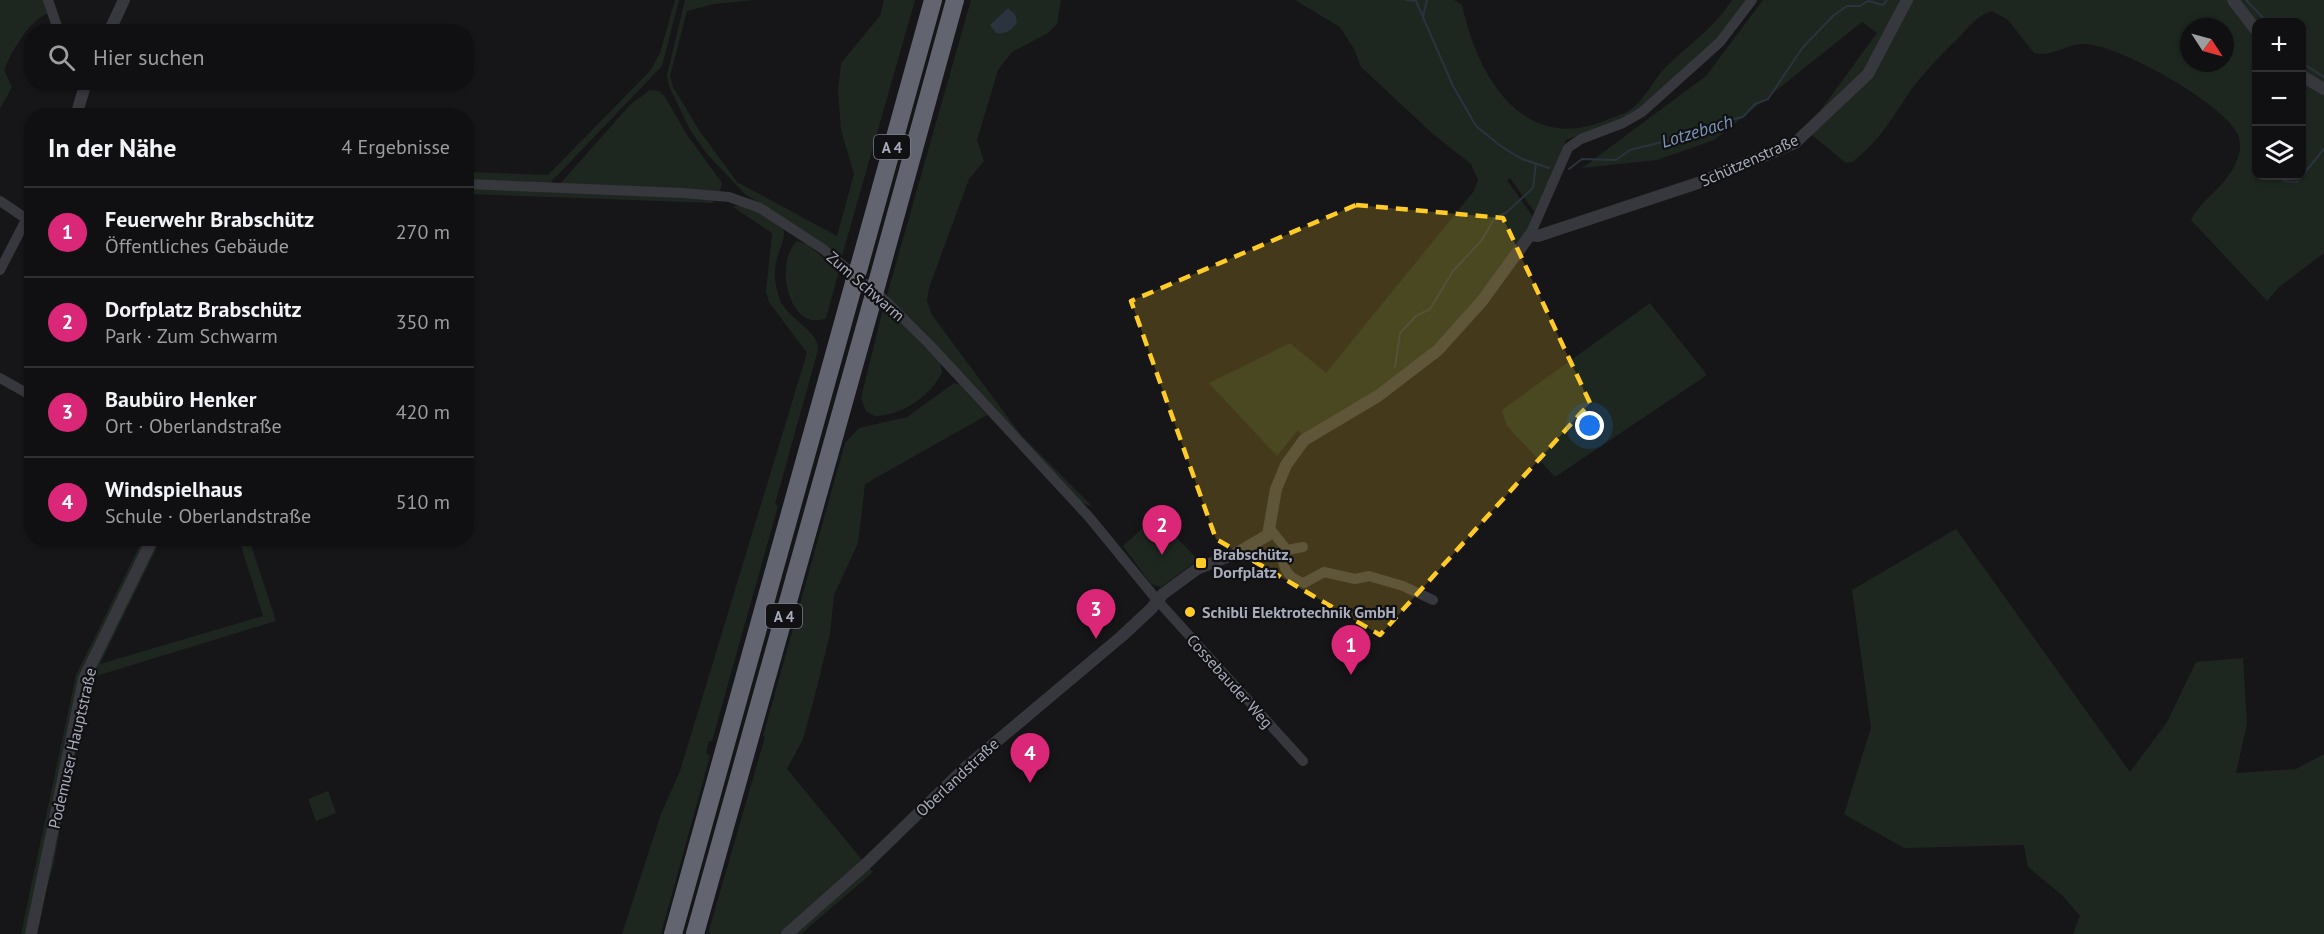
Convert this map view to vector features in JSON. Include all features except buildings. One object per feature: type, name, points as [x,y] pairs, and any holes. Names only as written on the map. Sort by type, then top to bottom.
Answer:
[{"type":"highway","name":"A 4","points":[[673,934],[933,0]]},
{"type":"highway","name":"A 4","points":[[695,934],[955,0]]},
{"type":"street","points":[[48,0],[56,24]]},
{"type":"street","points":[[113,24],[124,0]]},
{"type":"street","points":[[1433,600],[1403,586],[1369,576],[1355,579],[1324,572],[1304,583],[1293,580],[1284,569],[1284,553],[1271,530],[1276,489],[1286,465],[1304,440],[1378,396],[1438,350],[1482,301],[1530,235],[1568,148],[1581,139],[1623,123],[1642,111],[1714,48],[1752,0]]},
{"type":"street","name":"Schützenstraße","points":[[1530,235],[1538,236],[1631,207],[1698,183],[1795,143],[1868,74],[1907,0]]},
{"type":"street","points":[[2233,0],[2252,25]]},
{"type":"street","points":[[2306,79],[2324,89]]},
{"type":"street","points":[[78,108],[82,90]]},
{"type":"street","name":"Zum Schwarm","points":[[474,184],[719,196],[751,204],[776,217],[839,261],[909,324],[1096,525],[1157,600]]},
{"type":"street","points":[[0,201],[24,218]]},
{"type":"street","points":[[0,270],[24,229]]},
{"type":"street","points":[[0,378],[24,392]]},
{"type":"street","name":"Oberlandstraße","points":[[787,934],[866,864],[965,768],[1122,636],[1152,609],[1157,600],[1197,569],[1255,544],[1271,530]]},
{"type":"street","name":"Podemuser Hauptstraße","points":[[31,934],[84,679],[149,546]]},
{"type":"street","points":[[1237,553],[1244,557],[1284,553],[1303,547]]},
{"type":"street","name":"Cossebauder Weg","points":[[1157,600],[1303,761]]},
{"type":"highlighted area","points":[[1356,205],[1503,218],[1590,403],[1380,635],[1216,539],[1131,301]]},
{"type":"shaded area","points":[[0,0],[45,0],[50,13],[33,24],[24,24],[24,35],[4,70],[12,87],[0,109]]},
{"type":"shaded area","points":[[675,0],[679,0],[662,66],[549,184],[474,180],[474,172],[548,175],[650,71],[660,53]]},
{"type":"shaded area","points":[[685,0],[754,0],[714,4],[687,11],[670,76],[673,87],[699,130],[737,182],[837,236],[854,174],[841,130],[838,91],[841,63],[880,16],[884,0],[915,0],[842,256],[745,194],[707,154],[690,130],[670,88],[667,75]]},
{"type":"shaded area","points":[[971,0],[1061,0],[1057,24],[1048,33],[1012,52],[998,70],[977,140],[984,161],[969,179],[929,288],[927,301],[932,315],[1021,435],[1093,507],[1080,502],[924,331],[887,295]]},
{"type":"shaded area","points":[[1295,0],[1454,0],[1462,5],[1479,57],[1492,81],[1508,102],[1527,117],[1549,127],[1575,128],[1604,121],[1630,110],[1640,101],[1663,70],[1710,27],[1732,0],[1747,0],[1718,40],[1630,116],[1566,140],[1536,214],[1510,178],[1507,180],[1535,220],[1502,269],[1435,348],[1392,382],[1304,436],[1298,430],[1277,456],[1209,383],[1290,343],[1326,373],[1474,191],[1478,180],[1471,164],[1433,134],[1361,67],[1354,49],[1340,27]]},
{"type":"shaded area","points":[[1763,0],[2324,0],[2324,253],[2279,287],[2267,301],[2191,220],[2230,174],[2239,154],[2238,136],[2226,119],[2210,105],[2168,77],[2103,47],[2080,44],[2055,52],[2034,53],[2008,20],[1992,11],[1973,23],[1931,66],[1913,87],[1879,136],[1852,162],[1846,163],[1806,130],[1877,33],[1862,22],[1714,140],[1657,160],[1582,168],[1706,76]]},
{"type":"shaded area","points":[[650,90],[659,91],[665,97],[687,135],[722,183],[720,191],[559,185],[630,105]]},
{"type":"shaded area","points":[[474,188],[713,198],[713,203],[474,194]]},
{"type":"shaded area","points":[[739,205],[749,207],[783,227],[784,236],[775,272],[780,300],[814,337],[818,350],[775,504],[778,506],[712,741],[709,741],[706,753],[710,756],[661,934],[622,934],[661,814],[680,771],[807,353],[769,302],[766,292],[772,233],[733,207]]},
{"type":"shaded area","points":[[797,241],[808,245],[839,271],[826,318],[813,320],[803,316],[795,307],[789,294],[786,265]]},
{"type":"shaded area","points":[[1650,303],[1707,375],[1555,477],[1507,426],[1502,410]]},
{"type":"shaded area","points":[[884,305],[940,363],[942,372],[931,389],[914,403],[895,412],[875,416],[866,411],[861,398]]},
{"type":"shaded area","points":[[954,383],[960,385],[987,415],[865,484],[858,543],[834,595],[830,634],[814,699],[803,739],[787,769],[863,861],[781,934],[710,934],[709,930],[765,737],[763,736],[845,443],[859,428],[907,417]]},
{"type":"shaded area","points":[[1156,516],[1198,560],[1161,587],[1151,584],[1123,546]]},
{"type":"shaded area","points":[[1956,529],[2130,772],[2167,722],[2196,662],[2243,658],[2247,724],[2236,773],[2296,769],[2324,754],[2324,934],[2073,934],[2080,916],[2063,896],[2028,867],[2024,845],[1904,848],[1844,814],[1871,728],[1852,590]]},
{"type":"shaded area","points":[[140,546],[146,546],[87,663],[27,934],[21,934],[76,675]]},
{"type":"shaded area","points":[[155,546],[158,546],[100,664],[263,616],[241,546],[251,546],[276,621],[93,677],[63,809],[54,863],[42,904],[85,691]]},
{"type":"shaded area","points":[[328,791],[336,813],[316,821],[308,799]]},
{"type":"shaded area","points":[[868,866],[873,872],[801,934],[793,934]]},
{"type":"water","points":[[1008,8],[1015,14],[1017,22],[1008,31],[996,33],[990,25]]},
{"type":"waterway","name":"Lotzebach","points":[[1406,0],[1416,1],[1453,86],[1476,126],[1502,147],[1522,159],[1549,168]]},
{"type":"waterway","points":[[1423,16],[1427,0]]},
{"type":"waterway","name":"Lotzebach","points":[[1569,169],[1582,159],[1616,160],[1630,150],[1707,131],[1725,121],[1743,117],[1755,104],[1768,99],[1803,47],[1834,15],[1847,6],[1860,6],[1868,1],[1883,5],[1887,0]]},
{"type":"waterway","name":"Lotzebach","points":[[2246,0],[2263,18]]},
{"type":"waterway","name":"Lotzebach","points":[[2306,66],[2324,77]]},
{"type":"waterway","points":[[2283,181],[2297,182],[2324,149]]},
{"type":"waterway","points":[[1395,367],[1400,333],[1416,316],[1430,309],[1453,271],[1482,240],[1494,219],[1507,212],[1533,188],[1536,163]]},
{"type":"place","name":"Dorfplatz Brabschütz","points":[[1162,555]]},
{"type":"place","name":"Brabschütz, Dorfplatz","points":[[1201,563]]},
{"type":"place","name":"Schibli Elektrotechnik GmbH","points":[[1190,612]]},
{"type":"place","name":"Baubüro Henker","points":[[1096,639]]},
{"type":"place","name":"Feuerwehr Brabschütz","points":[[1351,675]]},
{"type":"place","name":"Windspielhaus","points":[[1030,783]]}]
